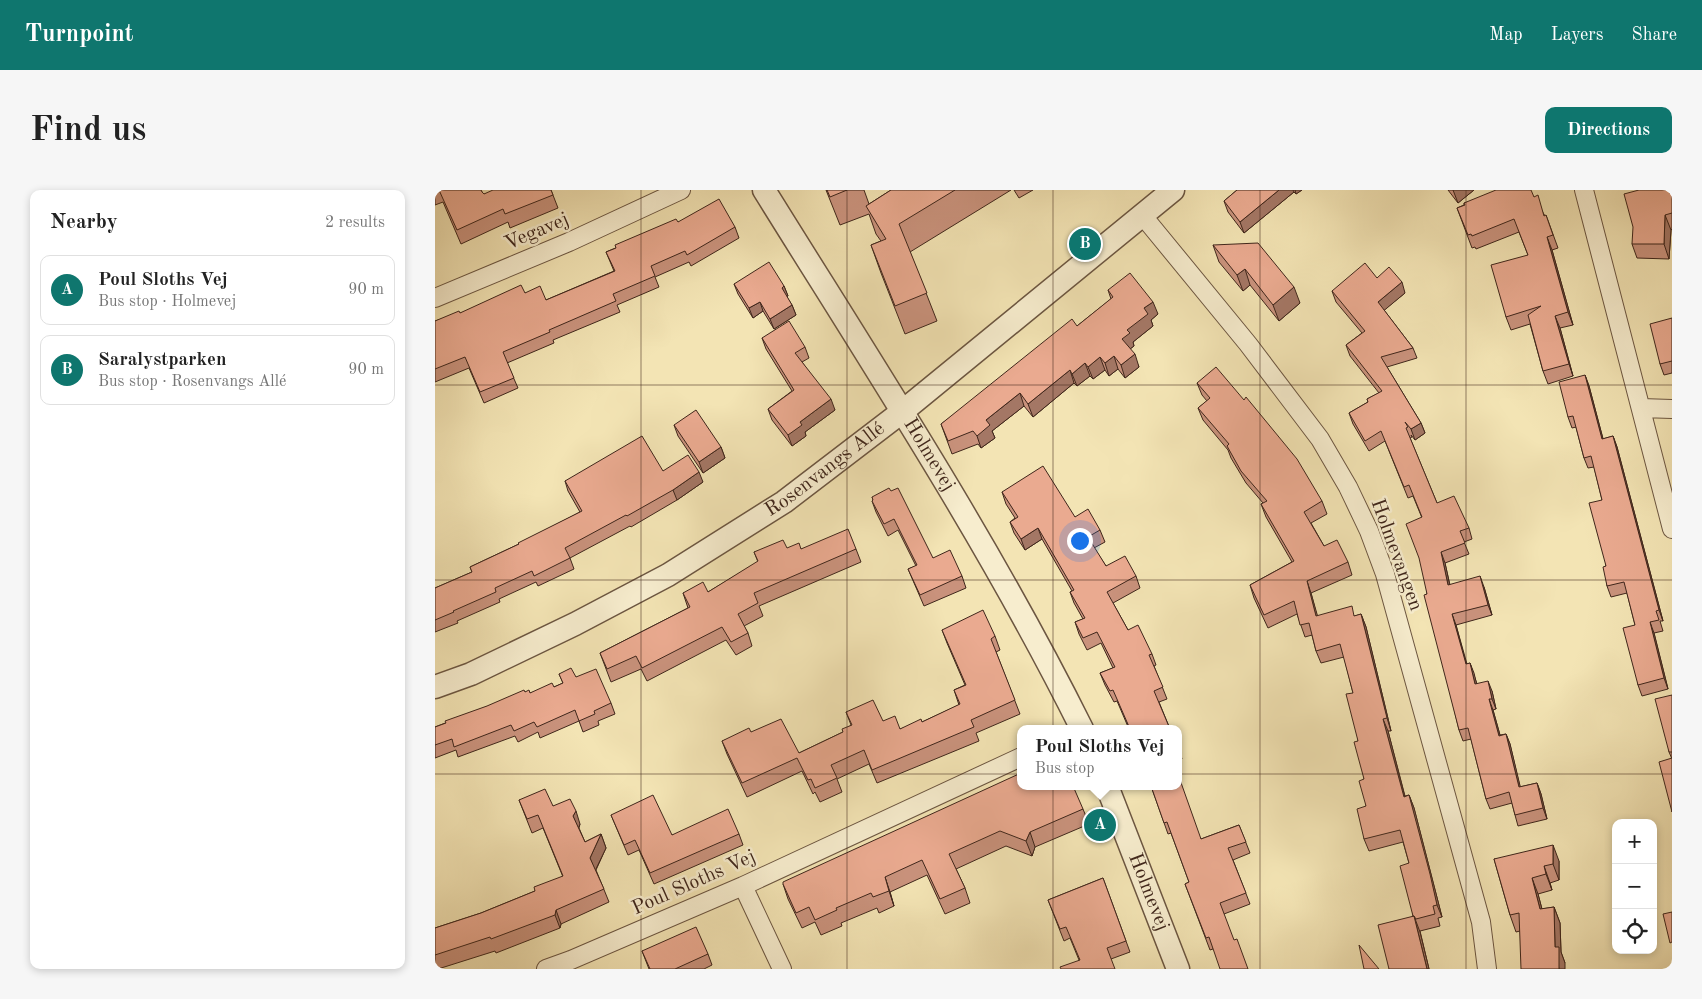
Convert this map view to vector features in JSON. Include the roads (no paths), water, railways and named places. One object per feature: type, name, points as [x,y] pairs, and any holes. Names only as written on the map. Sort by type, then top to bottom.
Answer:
[{"type":"street","name":"Vegavej","points":[[435,298],[569,242],[681,190]]},
{"type":"street","name":"Holmevej","points":[[764,190],[903,411],[1048,661],[1081,725]]},
{"type":"street","name":"Rosenvangs Allé","points":[[435,687],[471,674],[575,624],[668,575],[784,502],[903,411],[1173,190]]},
{"type":"street","points":[[1584,190],[1672,529]]},
{"type":"street","name":"Holmevangen","points":[[1143,216],[1249,344],[1320,439],[1348,487],[1369,531],[1385,574],[1481,922],[1487,969]]},
{"type":"street","points":[[1641,408],[1672,409]]},
{"type":"street","name":"Poul Sloths Vej","points":[[546,969],[743,886],[1017,760]]},
{"type":"street","name":"Holmevej","points":[[1109,790],[1178,969]]},
{"type":"street","points":[[743,886],[782,969]]},
{"type":"place","name":"Saralystparken","points":[[1085,244]]},
{"type":"place","name":"Poul Sloths Vej","points":[[1100,825]]}]
